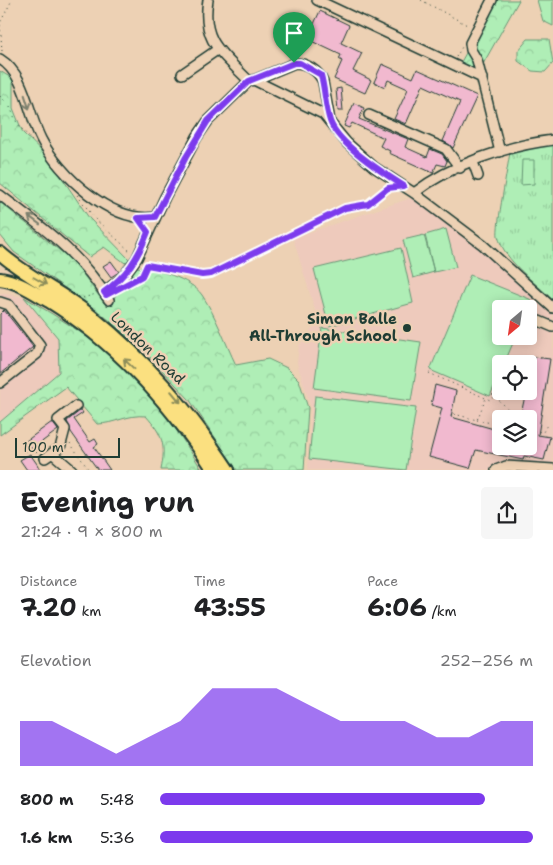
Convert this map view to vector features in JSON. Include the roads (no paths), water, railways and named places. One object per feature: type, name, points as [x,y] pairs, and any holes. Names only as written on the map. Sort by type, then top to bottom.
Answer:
[{"type":"highway","name":"London Road","points":[[0,253],[19,269],[66,297],[91,316],[142,361],[187,410],[228,470]]},
{"type":"highway","name":"London Road","points":[[0,279],[12,281],[35,292],[76,319],[107,344],[155,391],[185,428],[214,470]]},
{"type":"street","points":[[208,0],[208,31],[217,50],[252,80],[317,110],[330,122],[347,143],[374,167],[414,193],[483,245],[553,308]]},
{"type":"street","points":[[317,0],[482,78]]},
{"type":"street","points":[[492,0],[470,43],[482,78],[500,152]]},
{"type":"street","points":[[182,74],[217,50]]},
{"type":"street","points":[[1,60],[12,68],[41,138],[58,165],[77,185],[102,203],[138,218],[155,217]]},
{"type":"street","points":[[0,195],[58,239],[90,271],[107,296],[130,269],[197,137],[208,121],[252,80],[294,63],[300,63],[315,71],[321,75],[330,122]]},
{"type":"street","points":[[369,114],[446,149],[460,168]]},
{"type":"street","points":[[414,193],[425,185],[473,162],[500,152],[553,140]]},
{"type":"street","points":[[473,162],[478,176]]},
{"type":"street","points":[[138,218],[148,232]]},
{"type":"street","points":[[0,302],[9,305],[40,345],[37,354],[0,383]]},
{"type":"street","points":[[539,321],[553,327]]},
{"type":"street","points":[[72,470],[49,453],[65,429],[58,420],[76,406]]},
{"type":"street","points":[[496,470],[506,466],[553,469]]},
{"type":"place","name":"Simon Balle All-Through School","points":[[407,328]]}]
